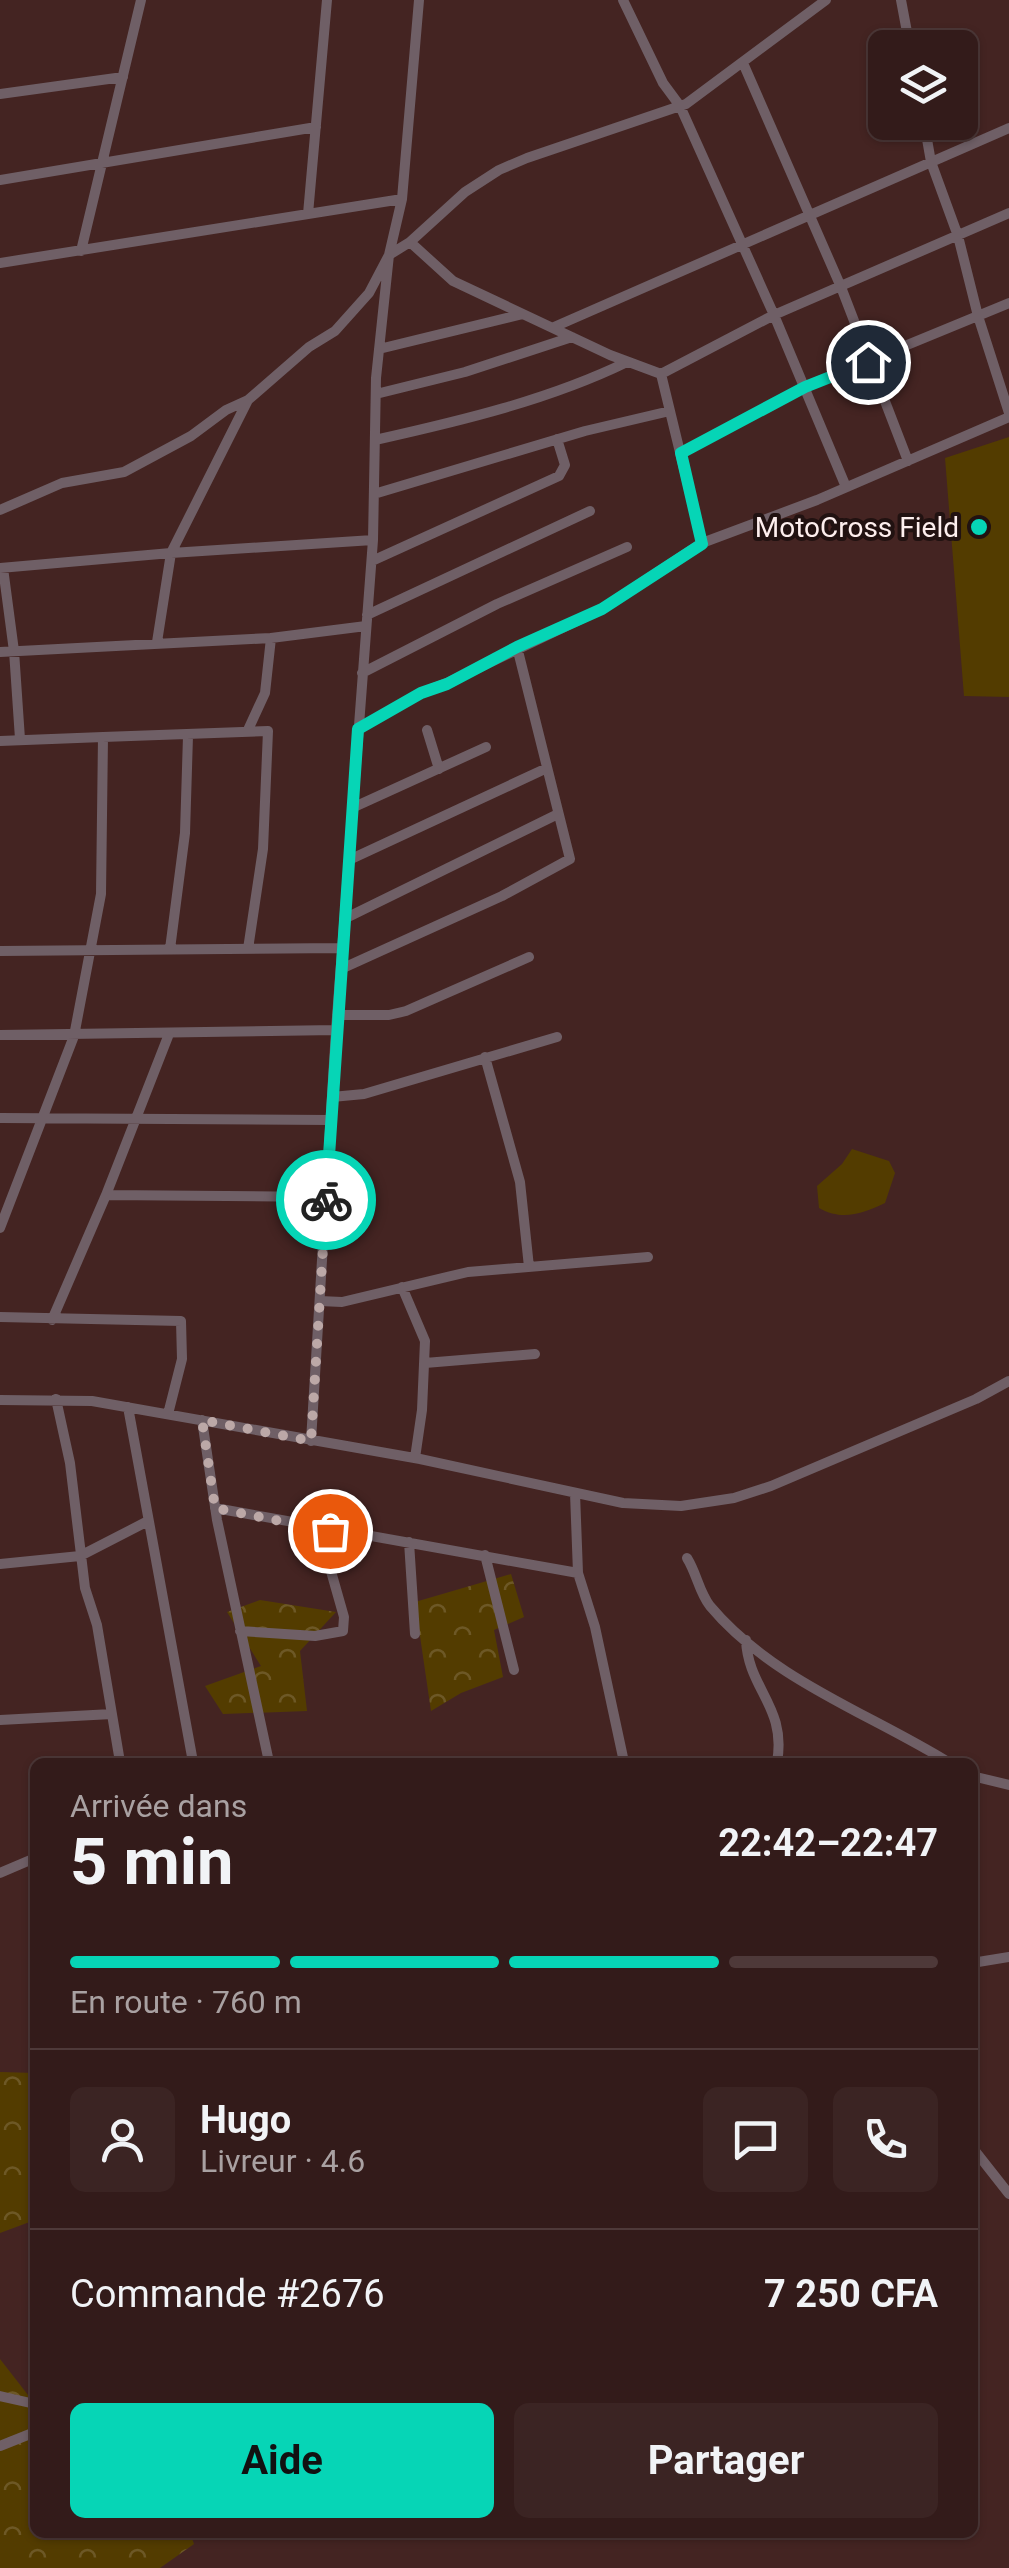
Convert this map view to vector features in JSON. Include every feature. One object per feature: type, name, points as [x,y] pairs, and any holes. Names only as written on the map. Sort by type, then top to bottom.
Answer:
[{"type":"street","points":[[81,250],[141,0]]},
{"type":"street","points":[[308,214],[327,0]]},
{"type":"street","points":[[311,1441],[337,1015],[374,540],[379,349],[389,255],[402,200],[419,0]]},
{"type":"street","points":[[623,0],[680,106],[846,487]]},
{"type":"street","points":[[0,510],[62,483],[124,472],[191,436],[226,410],[248,400],[309,346],[335,331],[369,293],[389,255],[410,242],[465,192],[499,170],[704,94],[826,0]]},
{"type":"street","points":[[901,0],[907,30]]},
{"type":"street","points":[[744,64],[841,287],[908,461]]},
{"type":"street","points":[[0,94],[123,77]]},
{"type":"street","points":[[0,180],[316,127]]},
{"type":"street","points":[[554,327],[1009,128]]},
{"type":"street","points":[[358,729],[421,693],[602,609],[702,544],[908,461],[1009,415],[927,140]]},
{"type":"street","points":[[0,263],[402,200]]},
{"type":"street","points":[[410,242],[453,281],[661,374],[774,315],[1009,213]]},
{"type":"street","points":[[681,453],[805,387],[1009,302]]},
{"type":"street","points":[[379,349],[523,314]]},
{"type":"street","points":[[376,394],[465,372],[572,337]]},
{"type":"street","points":[[375,440],[438,426],[591,380],[627,362]]},
{"type":"street","points":[[661,374],[702,544]]},
{"type":"street","points":[[157,642],[171,553],[248,400]]},
{"type":"street","points":[[374,494],[557,439],[670,411]]},
{"type":"street","points":[[372,561],[560,476],[564,464],[557,439]]},
{"type":"street","points":[[0,652],[271,638],[366,620],[590,510]]},
{"type":"street","points":[[20,739],[14,650],[1,568],[374,540]]},
{"type":"street","points":[[362,673],[497,604],[627,547]]},
{"type":"street","points":[[246,732],[266,693],[271,638]]},
{"type":"street","points":[[341,969],[570,859],[517,647]]},
{"type":"street","points":[[427,730],[439,769]]},
{"type":"street","points":[[0,741],[268,731],[264,849],[248,948]]},
{"type":"street","points":[[170,949],[184,832],[188,736]]},
{"type":"street","points":[[0,1228],[6,1199],[44,1119],[74,1036],[101,894],[103,737]]},
{"type":"street","points":[[352,808],[486,748]]},
{"type":"street","points":[[348,860],[547,768]]},
{"type":"street","points":[[344,918],[558,814]]},
{"type":"street","points":[[0,950],[342,948]]},
{"type":"street","points":[[337,1015],[406,1011],[529,957]]},
{"type":"street","points":[[0,1034],[336,1030]]},
{"type":"street","points":[[52,1320],[106,1196],[169,1034]]},
{"type":"street","points":[[332,1097],[364,1094],[557,1037]]},
{"type":"street","points":[[486,1057],[520,1182],[530,1267]]},
{"type":"street","points":[[0,1118],[330,1120]]},
{"type":"street","points":[[106,1196],[326,1197]]},
{"type":"street","points":[[320,1301],[342,1302],[468,1272],[648,1257]]},
{"type":"street","points":[[402,1287],[424,1341],[415,1458]]},
{"type":"street","points":[[0,1317],[181,1321],[182,1358],[168,1414]]},
{"type":"street","points":[[425,1363],[535,1354]]},
{"type":"street","points":[[0,1400],[56,1399],[128,1407],[415,1458],[624,1503],[658,1506],[734,1498],[812,1469],[1009,1382]]},
{"type":"street","points":[[56,1399],[70,1463],[85,1588],[97,1625],[119,1758]]},
{"type":"street","points":[[128,1407],[192,1758]]},
{"type":"street","points":[[202,1420],[215,1508],[268,1758]]},
{"type":"street","points":[[575,1493],[578,1573],[595,1628],[623,1758]]},
{"type":"street","points":[[215,1508],[578,1573]]},
{"type":"street","points":[[0,1564],[80,1556],[148,1522]]},
{"type":"street","points":[[240,1630],[315,1636],[343,1632],[344,1617],[319,1529]]},
{"type":"street","points":[[408,1542],[415,1634]]},
{"type":"street","points":[[485,1555],[514,1670]]},
{"type":"street","points":[[687,1558],[708,1603],[746,1640],[828,1697],[941,1758]]},
{"type":"street","points":[[746,1640],[750,1663],[780,1732],[777,1758]]},
{"type":"street","points":[[0,1720],[112,1714]]},
{"type":"street","points":[[978,1778],[1009,1786]]},
{"type":"street","points":[[0,1873],[30,1860]]},
{"type":"street","points":[[978,1962],[1009,1957]]},
{"type":"street","points":[[978,2155],[1009,2194]]},
{"type":"street","points":[[0,2396],[30,2403]]},
{"type":"street","points":[[0,2446],[30,2434]]},
{"type":"green space","name":"MotoCross Field","points":[[1009,437],[1009,697],[964,696],[945,458]]},
{"type":"green space","points":[[852,1149],[889,1161],[895,1173],[885,1203],[852,1214],[827,1212],[819,1208],[817,1186],[842,1164]]},
{"type":"green space","points":[[511,1574],[524,1617],[494,1630],[503,1677],[461,1693],[431,1711],[415,1602]]},
{"type":"green space","points":[[260,1600],[336,1612],[300,1651],[307,1711],[223,1714],[205,1686],[261,1666],[227,1612]]},
{"type":"green space","points":[[0,2072],[30,2073],[30,2222],[0,2233]]},
{"type":"green space","points":[[0,2359],[30,2398],[30,2538],[192,2538],[194,2544],[160,2568],[0,2568]]},
{"type":"way so far","points":[[326,1200],[311,1441],[202,1420],[215,1508],[330,1531]]},
{"type":"place","name":"MotoCross Field","points":[[979,527]]},
{"type":"route","points":[[326,1200],[358,729],[421,693],[602,609],[702,544],[681,453],[805,387],[868,362]]}]
